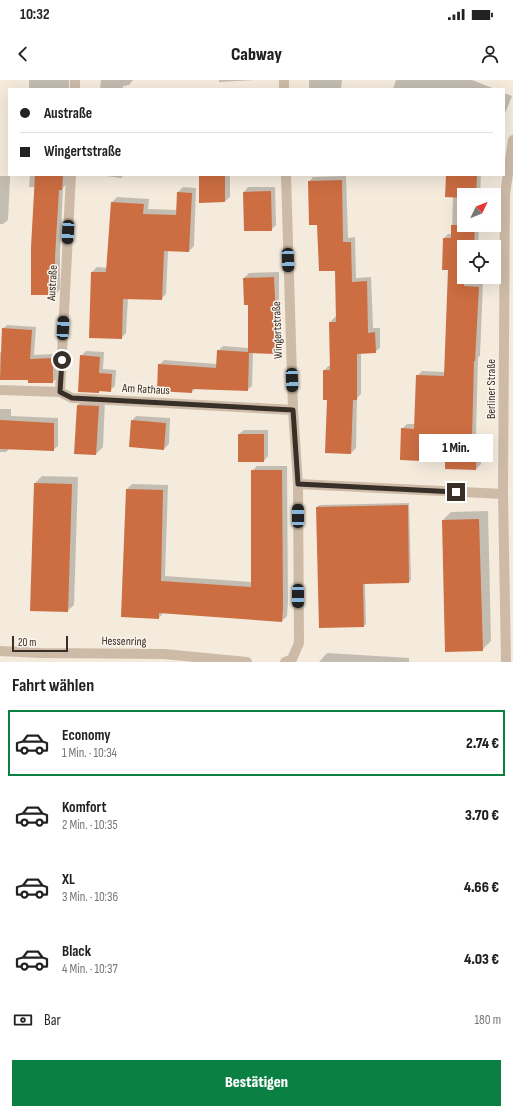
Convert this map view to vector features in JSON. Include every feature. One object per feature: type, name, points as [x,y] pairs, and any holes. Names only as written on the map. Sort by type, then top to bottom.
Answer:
[{"type":"street","name":"Berliner Straße","points":[[506,662],[504,494],[505,194],[513,140]]},
{"type":"street","name":"Austraße","points":[[60,392],[71,176]]},
{"type":"street","name":"Wingertstraße","points":[[286,176],[293,410],[298,484],[299,643],[288,661]]},
{"type":"street","name":"Am Rathaus","points":[[0,390],[60,392],[72,398],[293,410]]},
{"type":"street","points":[[298,484],[504,494]]},
{"type":"street","name":"Hessenring","points":[[0,651],[42,653],[164,654],[247,662]]},
{"type":"building","points":[[35,176],[63,176],[62,190],[59,190],[55,257],[56,295],[31,295],[31,247]]},
{"type":"building","points":[[199,176],[225,176],[225,202],[199,203]]},
{"type":"building","points":[[446,176],[477,176],[476,188],[457,188],[457,198],[445,197]]},
{"type":"building","points":[[342,180],[343,242],[351,242],[352,282],[367,281],[368,333],[375,332],[376,353],[357,354],[357,400],[353,400],[351,454],[325,453],[327,400],[323,400],[323,370],[330,370],[329,322],[336,322],[335,271],[319,271],[317,225],[309,225],[308,181]]},
{"type":"building","points":[[271,191],[272,231],[244,231],[243,192]]},
{"type":"building","points":[[177,192],[192,193],[189,252],[164,251],[162,300],[123,299],[122,339],[89,338],[91,272],[106,272],[111,202],[144,204],[143,214],[176,215]]},
{"type":"building","points":[[451,225],[457,225],[457,232],[475,232],[474,240],[457,240],[457,284],[479,287],[474,361],[472,438],[477,438],[476,470],[445,469],[445,462],[400,460],[401,428],[414,429],[416,375],[444,376],[448,270],[442,270],[443,238],[451,238]]},
{"type":"building","points":[[274,277],[276,320],[275,354],[249,353],[248,391],[192,389],[192,393],[157,391],[158,364],[216,368],[217,350],[248,352],[248,305],[244,305],[243,278]]},
{"type":"building","points":[[2,328],[32,330],[30,359],[53,358],[53,383],[28,383],[28,380],[0,380]]},
{"type":"building","points":[[80,355],[100,357],[99,373],[112,374],[111,392],[78,392]]},
{"type":"building","points":[[77,405],[99,406],[96,455],[74,454]]},
{"type":"building","points":[[0,420],[54,423],[54,451],[0,449]]},
{"type":"building","points":[[131,420],[166,423],[164,450],[129,447]]},
{"type":"building","points":[[238,434],[264,434],[264,462],[238,462]]},
{"type":"building","points":[[251,470],[282,470],[282,622],[159,613],[159,619],[121,617],[126,489],[163,490],[161,581],[251,587]]},
{"type":"building","points":[[34,483],[72,484],[68,612],[30,611]]},
{"type":"building","points":[[408,505],[409,583],[363,584],[364,627],[319,628],[316,507]]},
{"type":"building","points":[[479,519],[483,651],[445,652],[442,520]]},
{"type":"route","points":[[62,360],[60,392],[72,398],[293,410],[298,484],[456,492]]}]
